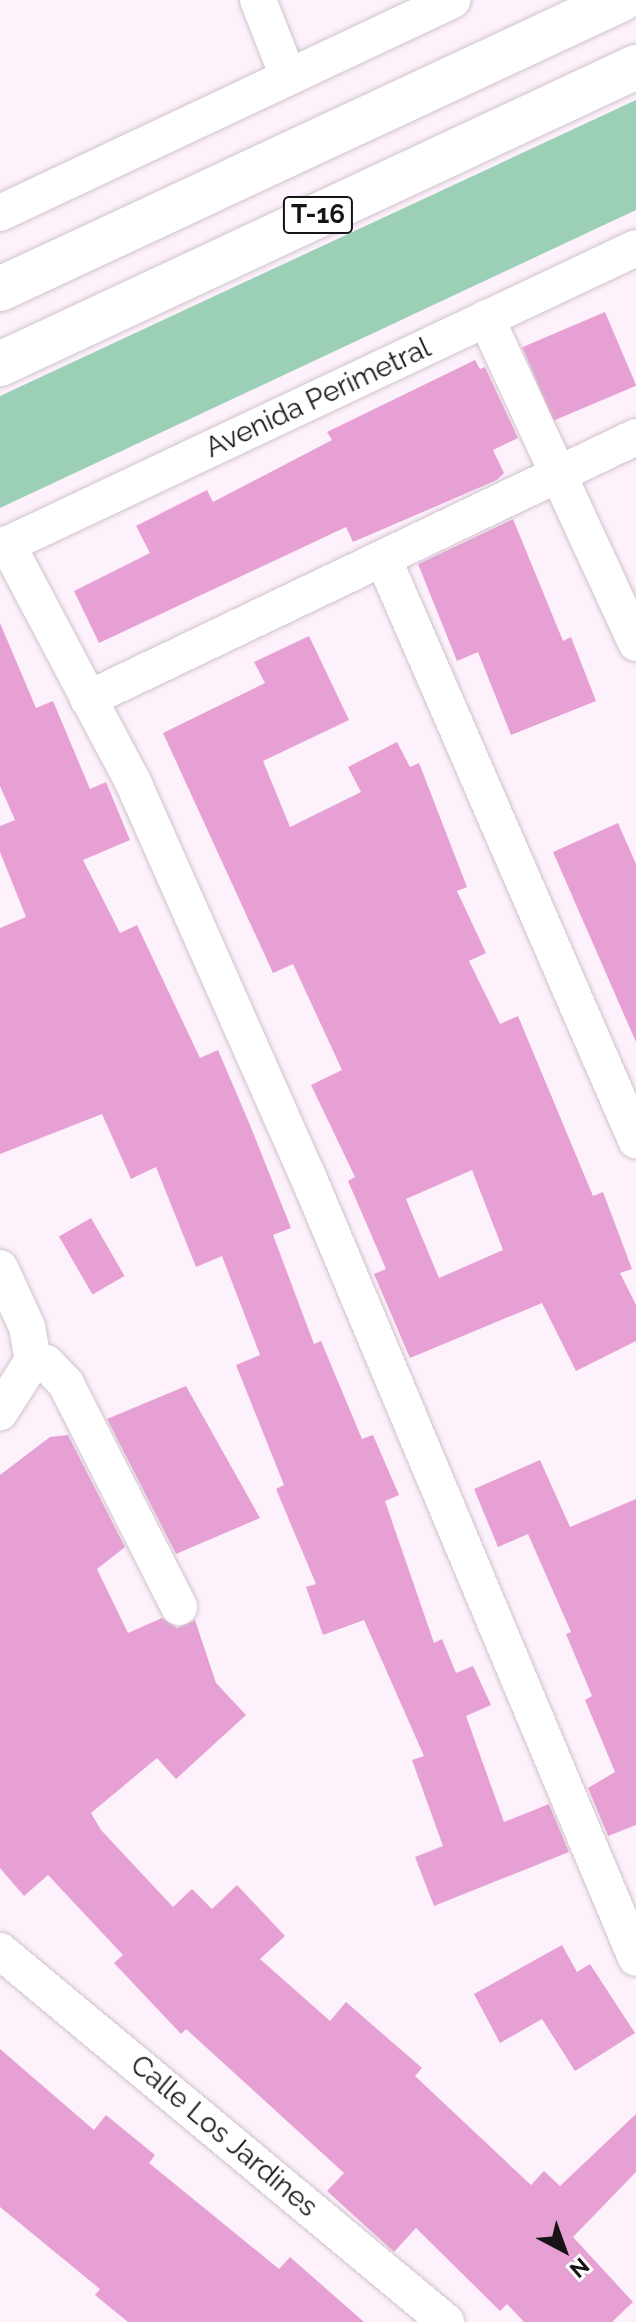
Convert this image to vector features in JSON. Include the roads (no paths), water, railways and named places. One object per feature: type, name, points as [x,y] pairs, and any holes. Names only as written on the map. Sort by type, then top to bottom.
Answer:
[{"type":"highway","name":"T-16","points":[[0,289],[620,0]]},
{"type":"highway","name":"T-16","points":[[0,364],[636,67]]},
{"type":"street","points":[[258,0],[288,76]]},
{"type":"street","points":[[0,213],[452,0]]},
{"type":"street","name":"Avenida Perimetral","points":[[3,546],[636,248]]},
{"type":"street","points":[[486,318],[636,643]]},
{"type":"street","points":[[88,699],[636,437]]},
{"type":"street","points":[[3,546],[133,782],[307,1174],[636,1958]]},
{"type":"street","points":[[383,558],[636,1140]]},
{"type":"street","points":[[0,1268],[27,1327],[33,1360],[0,1412]]},
{"type":"street","points":[[33,1360],[46,1363],[66,1384],[179,1607]]},
{"type":"street","name":"Calle Los Jardines","points":[[0,1951],[446,2322]]}]
